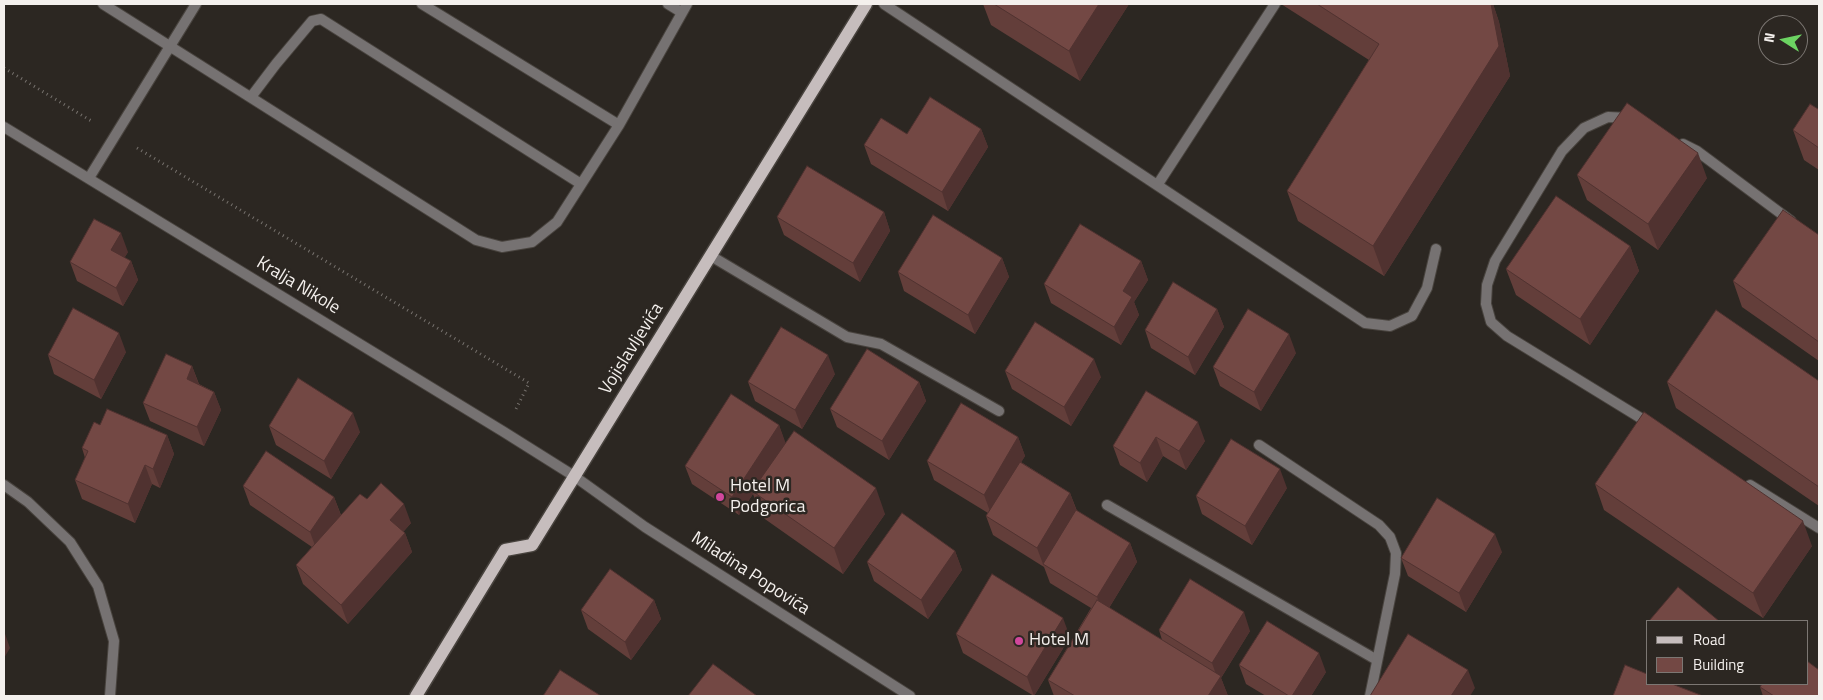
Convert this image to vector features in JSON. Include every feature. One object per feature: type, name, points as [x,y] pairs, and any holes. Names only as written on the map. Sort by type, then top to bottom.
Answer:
[{"type":"main road","name":"Vojislavljevića","points":[[416,696],[505,550],[532,545],[866,4]]},
{"type":"street","points":[[103,4],[476,240],[502,247],[532,242],[556,222],[619,125],[684,8],[668,4]]},
{"type":"street","points":[[89,178],[169,45],[196,4]]},
{"type":"street","points":[[422,4],[619,125]]},
{"type":"street","points":[[884,4],[1365,323],[1390,326],[1412,316],[1427,288],[1436,250]]},
{"type":"street","points":[[1158,184],[1275,4]]},
{"type":"street","points":[[251,97],[312,21],[321,19],[581,184]]},
{"type":"street","points":[[1640,122],[1632,118],[1608,117],[1584,128],[1562,151],[1496,262],[1487,285],[1486,304],[1491,322],[1508,336],[1659,430]]},
{"type":"street","name":"Kralja Nikole","points":[[4,127],[574,476]]},
{"type":"street","points":[[1673,139],[1697,151],[1796,226]]},
{"type":"street","points":[[711,256],[847,336],[881,344],[999,411]]},
{"type":"street","points":[[1259,445],[1378,525],[1390,537],[1396,553],[1394,574],[1370,696]]},
{"type":"street","name":"Miladina Popovića","points":[[574,476],[645,527],[910,696]]},
{"type":"street","points":[[1743,481],[1819,528]]},
{"type":"street","points":[[4,485],[28,502],[70,542],[98,586],[114,641],[110,696]]},
{"type":"street","points":[[1107,505],[1377,660]]},
{"type":"path","points":[[4,68],[530,384],[504,432]]},
{"type":"building","points":[[994,4],[1099,4],[1069,51]]},
{"type":"building","points":[[1317,4],[1491,4],[1499,46],[1373,246],[1287,191],[1379,44]]},
{"type":"building","points":[[930,97],[981,129],[942,192],[864,145],[881,118],[907,134]]},
{"type":"building","points":[[1627,103],[1698,153],[1648,224],[1577,175]]},
{"type":"building","points":[[1810,104],[1818,109],[1819,106],[1819,148],[1793,130]]},
{"type":"building","points":[[807,166],[884,212],[853,263],[777,217]]},
{"type":"building","points":[[1556,196],[1630,246],[1580,319],[1506,269]]},
{"type":"building","points":[[1783,210],[1819,235],[1819,342],[1733,281]]},
{"type":"building","points":[[933,215],[1002,258],[968,315],[898,272]]},
{"type":"building","points":[[94,219],[121,233],[111,250],[131,261],[116,288],[70,262]]},
{"type":"building","points":[[1080,224],[1141,261],[1123,291],[1132,297],[1114,327],[1044,284]]},
{"type":"building","points":[[1173,282],[1217,309],[1188,357],[1145,330]]},
{"type":"building","points":[[73,308],[119,333],[94,380],[48,355]]},
{"type":"building","points":[[1248,309],[1289,334],[1254,392],[1213,367]]},
{"type":"building","points":[[1716,310],[1819,381],[1819,487],[1667,382]]},
{"type":"building","points":[[1035,322],[1094,359],[1064,407],[1005,371]]},
{"type":"building","points":[[781,327],[828,355],[795,410],[748,382]]},
{"type":"building","points":[[867,349],[919,382],[882,441],[830,409]]},
{"type":"building","points":[[166,354],[192,366],[187,379],[214,392],[197,427],[143,403]]},
{"type":"building","points":[[298,378],[353,413],[324,461],[269,426]]},
{"type":"building","points":[[1146,391],[1198,422],[1179,451],[1156,437],[1140,463],[1113,446]]},
{"type":"building","points":[[731,394],[779,425],[732,497],[685,466]]},
{"type":"building","points":[[961,403],[1018,437],[984,495],[927,461]]},
{"type":"building","points":[[107,409],[167,435],[153,469],[145,465],[128,504],[75,480],[88,451],[82,448],[94,422],[100,425]]},
{"type":"building","points":[[1644,412],[1803,521],[1753,593],[1595,484]]},
{"type":"building","points":[[794,431],[876,488],[834,548],[752,491]]},
{"type":"building","points":[[1231,439],[1280,469],[1245,526],[1196,496]]},
{"type":"building","points":[[266,451],[334,497],[310,532],[243,486]]},
{"type":"building","points":[[1020,462],[1070,493],[1037,548],[986,516]]},
{"type":"building","points":[[381,483],[404,504],[390,520],[405,533],[341,605],[296,565],[360,494],[367,499]]},
{"type":"building","points":[[1437,498],[1495,534],[1459,593],[1401,558]]},
{"type":"building","points":[[1076,510],[1130,543],[1097,597],[1043,564]]},
{"type":"building","points":[[902,513],[955,551],[921,600],[867,562]]},
{"type":"building","points":[[610,569],[654,600],[625,642],[581,610]]},
{"type":"building","points":[[992,574],[1063,618],[1027,677],[956,634]]},
{"type":"building","points":[[1190,579],[1244,612],[1212,663],[1159,630]]},
{"type":"building","points":[[1678,587],[1718,620],[1650,620]]},
{"type":"building","points":[[1097,600],[1221,676],[1208,696],[1075,696],[1048,680]]},
{"type":"building","points":[[1267,621],[1319,653],[1292,696],[1289,696],[1239,665]]},
{"type":"building","points":[[1408,634],[1468,670],[1451,696],[1370,696]]},
{"type":"building","points":[[1808,662],[1819,670],[1818,696],[1774,696],[1760,687],[1761,685],[1808,685]]},
{"type":"building","points":[[713,664],[757,696],[688,696]]},
{"type":"building","points":[[1625,665],[1646,674],[1646,685],[1675,685],[1703,696],[1613,696]]},
{"type":"building","points":[[560,670],[601,696],[543,696]]},
{"type":"place","name":"Hotel M Podgorica","points":[[720,497]]},
{"type":"place","name":"Hotel M","points":[[1019,641]]}]
